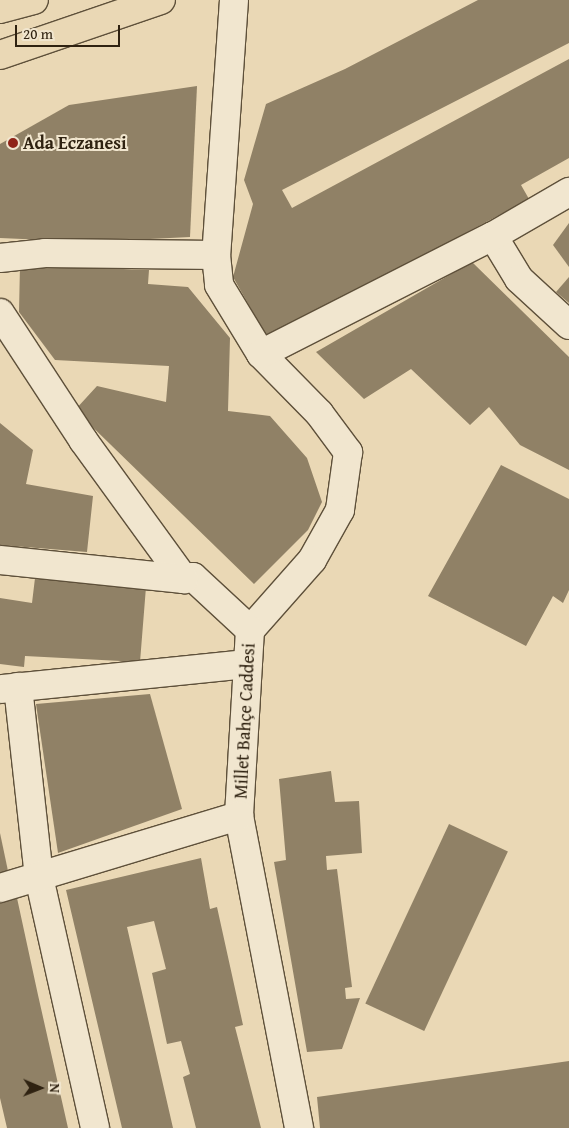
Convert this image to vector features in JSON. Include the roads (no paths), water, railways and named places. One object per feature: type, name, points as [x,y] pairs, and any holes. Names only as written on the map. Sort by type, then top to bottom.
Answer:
[{"type":"main road","points":[[0,9],[34,0]]},
{"type":"main road","points":[[0,55],[162,0]]},
{"type":"street","points":[[234,0],[216,255],[219,285],[261,354],[319,413],[348,452],[340,510],[312,560],[250,630]]},
{"type":"street","points":[[261,354],[493,236],[569,192]]},
{"type":"street","points":[[493,236],[519,279],[569,325]]},
{"type":"street","points":[[0,258],[45,253],[216,255]]},
{"type":"street","points":[[0,313],[83,440],[184,579]]},
{"type":"street","points":[[0,560],[184,579]]},
{"type":"street","name":"Millet Bahçe Caddesi","points":[[184,579],[193,577],[250,630],[239,816],[299,1128]]},
{"type":"street","points":[[95,1128],[39,877],[9,688],[248,664]]},
{"type":"street","points":[[0,888],[239,816]]},
{"type":"place","name":"Ada Eczanesi","points":[[13,143]]}]
